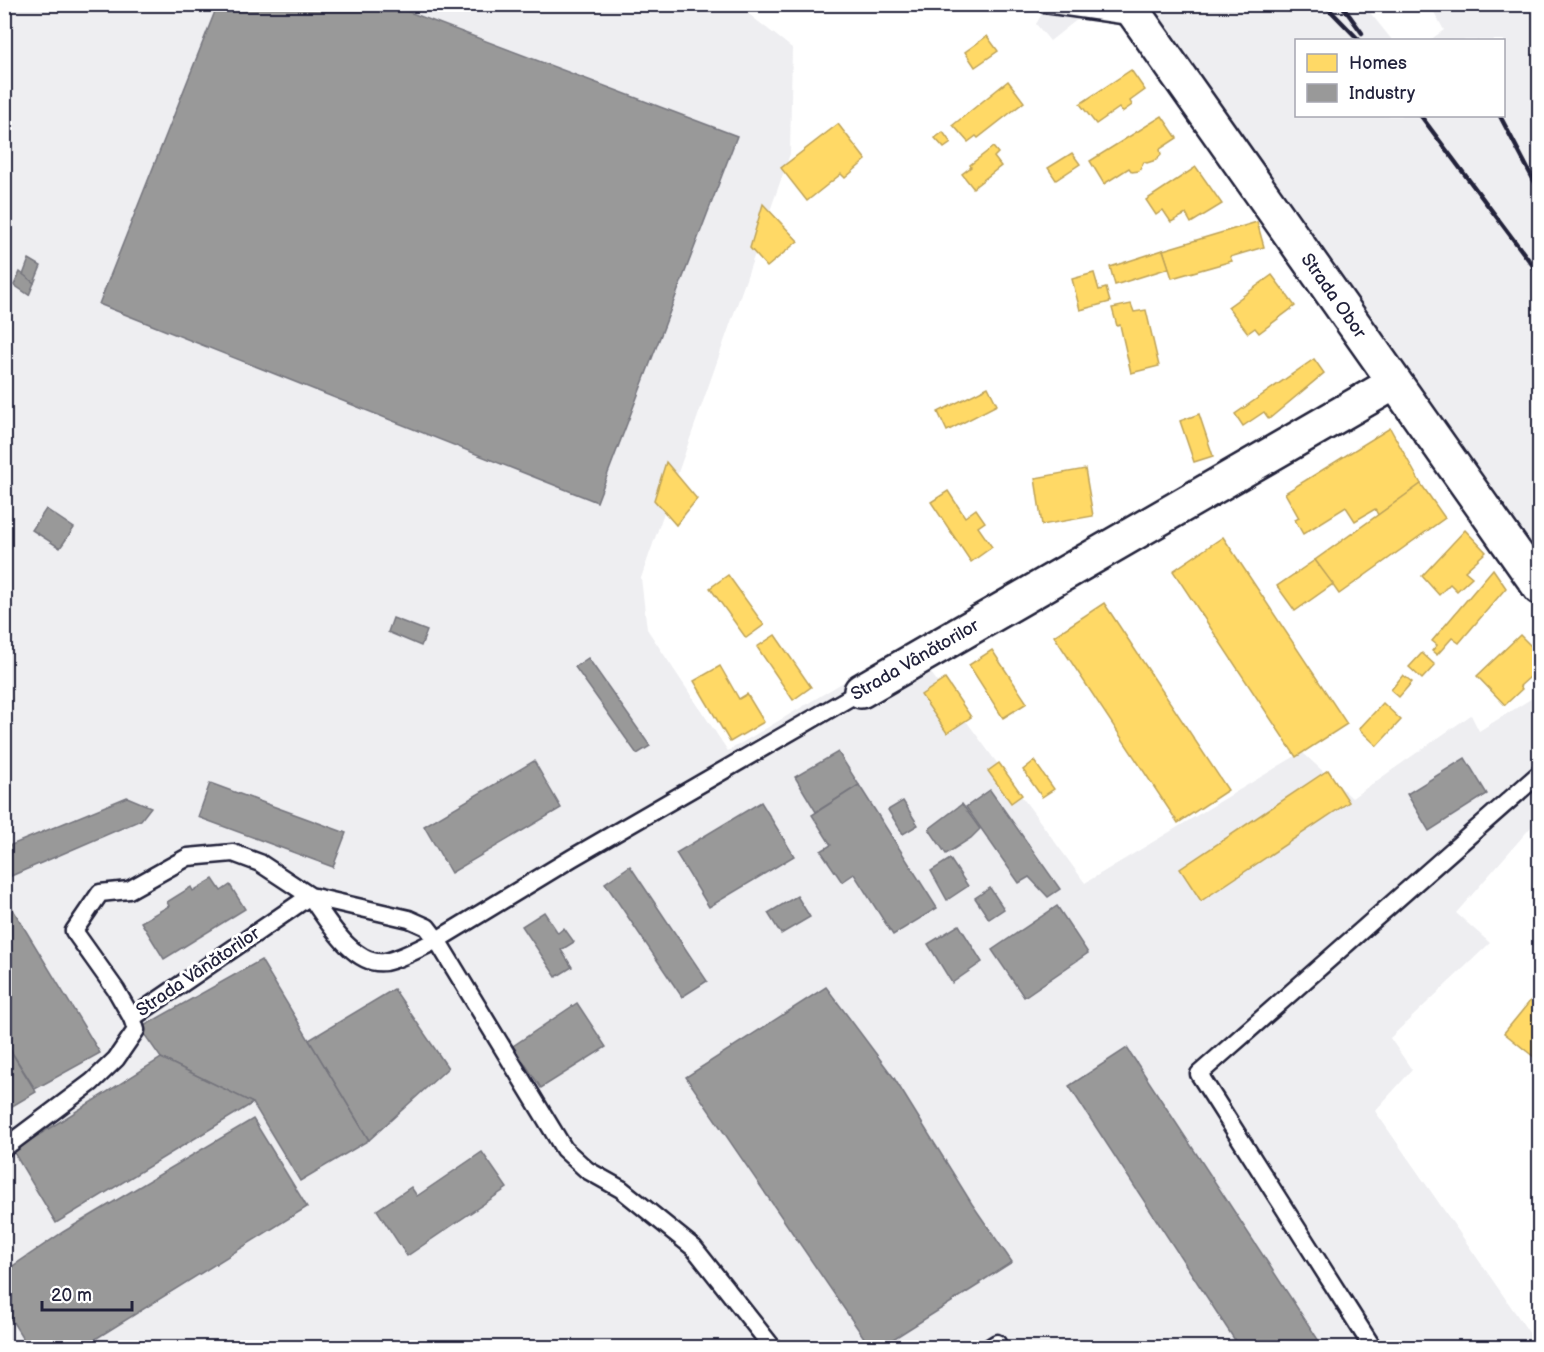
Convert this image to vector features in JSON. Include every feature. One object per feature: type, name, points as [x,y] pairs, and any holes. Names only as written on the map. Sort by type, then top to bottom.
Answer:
[{"type":"street","name":"Strada Obor","points":[[1132,11],[1539,588]]},
{"type":"street","name":"Strada Vânătorilor","points":[[861,691],[1394,383]]},
{"type":"lane","points":[[1046,4],[1132,11]]},
{"type":"lane","name":"Strada Vânătorilor","points":[[437,940],[428,927],[409,919],[310,896],[132,1018],[116,990],[74,931],[100,893],[129,890],[188,857],[233,853],[260,863],[310,896],[347,946],[365,960],[382,962],[399,958],[437,940],[572,858],[861,691]]},
{"type":"lane","points":[[1373,1347],[1199,1074],[1539,773]]},
{"type":"lane","points":[[437,940],[564,1149],[586,1170],[621,1189],[694,1248],[773,1347]]},
{"type":"lane","points":[[4,1148],[92,1082],[116,1059],[136,1030],[132,1018]]},
{"type":"shaded area","points":[[5,5],[727,5],[746,12],[792,48],[790,154],[641,578],[647,629],[728,751],[909,643],[1085,883],[1302,752],[1352,798],[1471,715],[1479,731],[1539,694],[1539,818],[1456,913],[1490,943],[1390,1038],[1412,1070],[1375,1111],[1539,1347],[5,1348]]},
{"type":"shaded area","points":[[1047,5],[1364,5],[1391,39],[1295,39],[1295,117],[1505,117],[1505,39],[1431,39],[1444,30],[1430,5],[1539,5],[1539,614],[1120,19],[1088,11],[1050,41],[1036,24]]},
{"type":"building: Homes","points":[[987,36],[998,51],[975,67],[965,52]]},
{"type":"building: Homes","points":[[1131,70],[1145,90],[1130,101],[1132,105],[1122,112],[1119,108],[1096,124],[1080,104]]},
{"type":"building: Homes","points":[[1008,81],[1024,102],[978,138],[976,136],[968,142],[953,125]]},
{"type":"building: Homes","points":[[1162,116],[1177,138],[1160,149],[1161,155],[1156,160],[1144,162],[1139,171],[1132,172],[1129,168],[1104,184],[1090,161]]},
{"type":"building: Homes","points":[[838,124],[866,160],[845,178],[841,174],[807,201],[781,168]]},
{"type":"building: Homes","points":[[943,132],[951,143],[944,148],[935,138]]},
{"type":"building: Homes","points":[[993,147],[998,153],[994,157],[1001,166],[973,188],[962,174]]},
{"type":"building: Homes","points":[[1072,153],[1080,164],[1056,180],[1048,168]]},
{"type":"building: Homes","points":[[1196,167],[1222,204],[1191,223],[1186,214],[1171,222],[1163,210],[1156,215],[1146,200]]},
{"type":"building: Homes","points":[[763,204],[798,241],[767,267],[750,248]]},
{"type":"building: Homes","points":[[1257,222],[1264,247],[1230,257],[1232,261],[1172,278],[1163,250]]},
{"type":"building: Homes","points":[[1163,250],[1169,268],[1115,285],[1110,267]]},
{"type":"building: Homes","points":[[1094,273],[1099,290],[1106,288],[1110,302],[1080,310],[1072,279]]},
{"type":"building: Homes","points":[[1272,275],[1295,306],[1259,333],[1255,328],[1248,333],[1228,307]]},
{"type":"building: Homes","points":[[1131,304],[1134,312],[1146,310],[1159,366],[1131,373],[1120,325],[1117,326],[1112,308]]},
{"type":"building: Homes","points":[[1314,359],[1324,373],[1269,419],[1264,412],[1243,426],[1235,414]]},
{"type":"building: Homes","points":[[988,387],[997,405],[947,431],[938,412]]},
{"type":"building: Homes","points":[[1199,414],[1213,456],[1194,462],[1180,421]]},
{"type":"building: Homes","points":[[1390,428],[1421,484],[1378,515],[1375,509],[1355,521],[1346,507],[1303,534],[1295,520],[1299,518],[1285,493]]},
{"type":"building: Homes","points":[[666,462],[697,499],[676,525],[654,500]]},
{"type":"building: Homes","points":[[1085,469],[1093,516],[1042,525],[1035,478]]},
{"type":"building: Homes","points":[[1421,484],[1445,518],[1339,594],[1315,560]]},
{"type":"building: Homes","points":[[948,491],[965,517],[976,509],[985,522],[978,527],[992,547],[971,562],[931,502]]},
{"type":"building: Homes","points":[[1465,530],[1486,552],[1465,571],[1472,577],[1457,591],[1450,584],[1439,595],[1422,576]]},
{"type":"building: Homes","points":[[1223,537],[1347,724],[1296,757],[1173,571]]},
{"type":"building: Homes","points":[[1315,560],[1333,584],[1295,611],[1277,586]]},
{"type":"building: Homes","points":[[1493,569],[1506,588],[1459,643],[1452,638],[1437,655],[1432,651],[1437,645],[1432,641]]},
{"type":"building: Homes","points":[[728,575],[764,625],[746,638],[710,588]]},
{"type":"building: Homes","points":[[1104,603],[1228,790],[1178,823],[1054,636]]},
{"type":"building: Homes","points":[[775,635],[811,687],[793,700],[757,647]]},
{"type":"building: Homes","points":[[1520,635],[1540,655],[1540,668],[1520,686],[1522,689],[1505,705],[1477,676]]},
{"type":"building: Homes","points":[[992,650],[1027,703],[1003,718],[969,665]]},
{"type":"building: Homes","points":[[1422,653],[1435,665],[1422,679],[1409,667]]},
{"type":"building: Homes","points":[[720,666],[739,699],[747,694],[764,722],[730,742],[694,681]]},
{"type":"building: Homes","points":[[1403,675],[1412,682],[1399,697],[1391,690]]},
{"type":"building: Homes","points":[[945,679],[971,717],[947,733],[921,695]]},
{"type":"building: Homes","points":[[1383,703],[1401,720],[1377,746],[1359,729]]},
{"type":"building: Homes","points":[[1034,761],[1054,789],[1042,797],[1023,770]]},
{"type":"building: Homes","points":[[999,763],[1022,795],[1011,803],[988,771]]},
{"type":"building: Homes","points":[[1328,770],[1349,802],[1201,901],[1180,869]]},
{"type":"building: Homes","points":[[1540,989],[1540,1050],[1534,1057],[1504,1033]]},
{"type":"building: Industry","points":[[218,4],[388,4],[737,136],[597,502],[99,304]]},
{"type":"building: Industry","points":[[29,259],[41,266],[34,283],[23,275]]},
{"type":"building: Industry","points":[[20,272],[34,283],[29,295],[14,285]]},
{"type":"building: Industry","points":[[46,509],[74,528],[60,548],[32,530]]},
{"type":"building: Industry","points":[[393,618],[427,631],[421,646],[388,632]]},
{"type":"building: Industry","points":[[588,658],[650,746],[637,754],[575,667]]},
{"type":"building: Industry","points":[[838,752],[859,785],[816,812],[795,777]]},
{"type":"building: Industry","points":[[1465,758],[1487,794],[1429,831],[1407,794]]},
{"type":"building: Industry","points":[[534,761],[561,808],[451,873],[424,826]]},
{"type":"building: Industry","points":[[210,783],[346,833],[333,867],[198,817]]},
{"type":"building: Industry","points":[[859,785],[937,908],[893,935],[854,874],[842,882],[821,851],[831,845],[812,815]]},
{"type":"building: Industry","points":[[990,790],[1060,889],[1048,897],[1029,877],[1019,883],[966,807]]},
{"type":"building: Industry","points":[[127,797],[151,807],[141,820],[4,879],[4,848]]},
{"type":"building: Industry","points":[[903,801],[918,825],[903,834],[888,810]]},
{"type":"building: Industry","points":[[761,802],[794,856],[709,907],[676,853]]},
{"type":"building: Industry","points":[[962,804],[980,829],[971,838],[946,854],[929,829]]},
{"type":"building: Industry","points":[[950,859],[968,886],[947,900],[931,871]]},
{"type":"building: Industry","points":[[630,866],[707,981],[682,997],[605,883]]},
{"type":"building: Industry","points":[[213,879],[221,891],[230,885],[245,909],[164,959],[141,922],[169,906],[167,902],[191,887],[193,891]]},
{"type":"building: Industry","points":[[990,888],[1004,909],[989,919],[975,898]]},
{"type":"building: Industry","points":[[797,896],[810,917],[781,934],[768,913]]},
{"type":"building: Industry","points":[[9,903],[100,1053],[35,1089],[4,1040],[4,906]]},
{"type":"building: Industry","points":[[1057,906],[1088,953],[1024,997],[992,950]]},
{"type":"building: Industry","points":[[544,912],[558,933],[564,928],[574,942],[561,950],[572,967],[556,977],[522,926]]},
{"type":"building: Industry","points":[[959,925],[982,962],[952,983],[928,944]]},
{"type":"building: Industry","points":[[261,960],[369,1140],[300,1181],[253,1103],[161,1058],[140,1028]]},
{"type":"building: Industry","points":[[826,987],[894,1078],[972,1204],[1012,1262],[879,1348],[871,1348],[686,1077]]},
{"type":"building: Industry","points":[[394,989],[448,1068],[369,1140],[309,1040]]},
{"type":"building: Industry","points":[[577,1003],[606,1047],[541,1088],[513,1046]]},
{"type":"building: Industry","points":[[4,1040],[36,1092],[4,1111]]},
{"type":"building: Industry","points":[[1127,1048],[1321,1344],[1316,1348],[1240,1348],[1069,1086]]},
{"type":"building: Industry","points":[[161,1058],[253,1103],[56,1223],[13,1151]]},
{"type":"building: Industry","points":[[253,1119],[307,1207],[81,1348],[29,1348],[4,1308],[4,1272],[63,1232]]},
{"type":"building: Industry","points":[[482,1152],[507,1188],[407,1256],[377,1210],[411,1187],[417,1196]]},
{"type":"railway","points":[[1324,4],[1358,39]]},
{"type":"railway","points":[[1341,4],[1362,33]]},
{"type":"railway","points":[[1422,117],[1540,275]]},
{"type":"railway","points":[[1501,117],[1540,192]]}]
